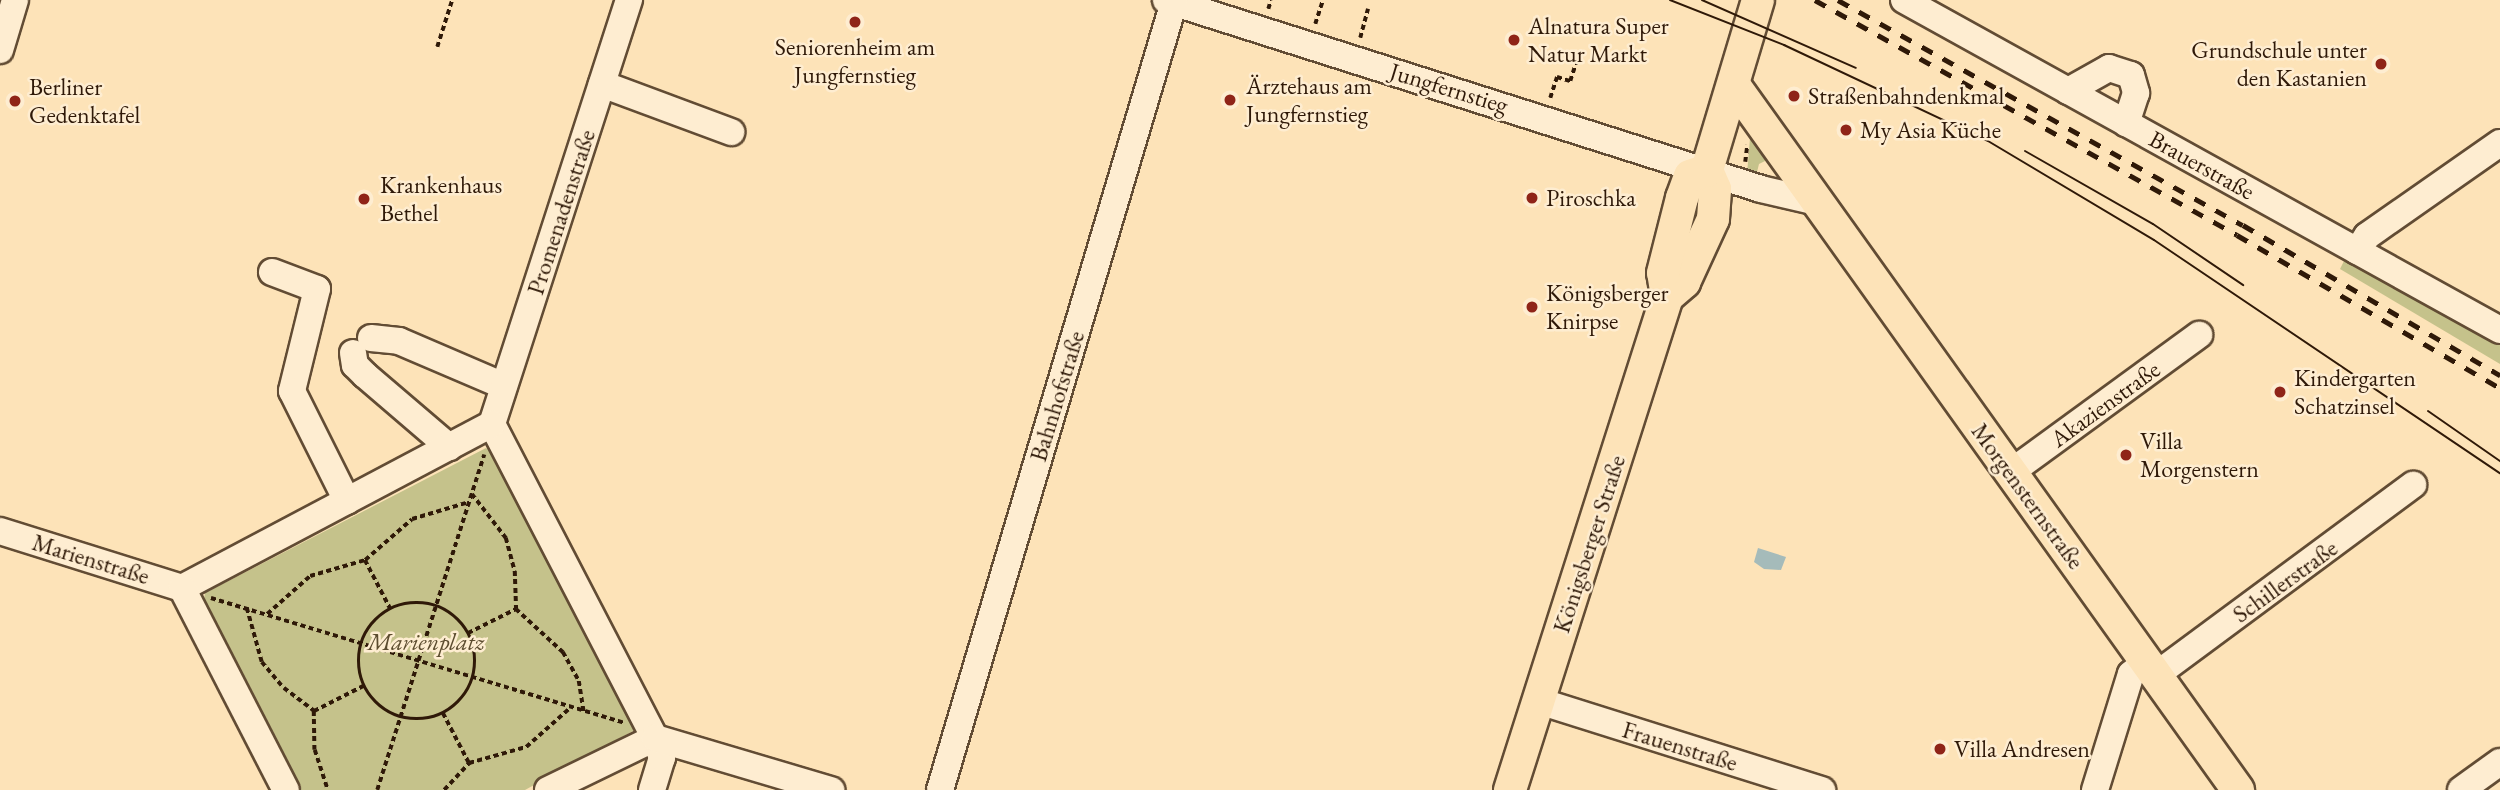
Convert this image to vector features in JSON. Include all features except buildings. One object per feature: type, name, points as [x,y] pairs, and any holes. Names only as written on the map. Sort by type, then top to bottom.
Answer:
[{"type":"main road","name":"Königsberger Straße","points":[[1510,790],[1667,297],[1663,273],[1682,198],[1690,176],[1707,170],[1758,0]]},
{"type":"main road","name":"Morgensternstraße","points":[[1734,85],[2238,790]]},
{"type":"street","points":[[0,50],[15,0]]},
{"type":"street","name":"Promenadenstraße","points":[[489,436],[629,0]]},
{"type":"street","name":"Brauerstraße","points":[[1904,0],[2500,330]]},
{"type":"street","name":"Jungfernstieg","points":[[1181,3],[1707,170]]},
{"type":"street","name":"Bahnhofstraße","points":[[940,790],[1181,3]]},
{"type":"street","points":[[2068,91],[2109,68],[2131,75],[2136,93],[2126,123]]},
{"type":"street","points":[[602,84],[731,132]]},
{"type":"street","points":[[2357,251],[2367,236],[2500,143]]},
{"type":"street","points":[[1707,170],[1817,202]]},
{"type":"street","points":[[272,272],[317,289],[292,391],[347,501]]},
{"type":"street","name":"Akazienstraße","points":[[2011,472],[2199,335]]},
{"type":"street","points":[[449,447],[355,365],[362,345],[400,341],[505,386]]},
{"type":"street","points":[[286,790],[182,588],[449,447],[489,436],[655,738],[662,758],[652,790]]},
{"type":"street","name":"Schillerstraße","points":[[2095,790],[2131,674],[2151,669],[2413,485]]},
{"type":"street","name":"Marienstraße","points":[[0,531],[182,588]]},
{"type":"street","name":"Frauenstraße","points":[[1539,701],[1822,790]]},
{"type":"street","points":[[548,790],[655,738],[831,790]]},
{"type":"street","points":[[2461,790],[2500,762]]},
{"type":"path","points":[[437,47],[452,0]]},
{"type":"path","points":[[1268,11],[1271,0]]},
{"type":"path","points":[[1315,26],[1323,0]]},
{"type":"path","points":[[1359,40],[1368,9]]},
{"type":"path","points":[[1549,100],[1556,77],[1570,80],[1579,51],[1588,54]]},
{"type":"path","points":[[1744,172],[1748,136]]},
{"type":"path","points":[[377,790],[489,436]]},
{"type":"path","points":[[472,494],[506,538],[515,571],[516,609],[563,652],[579,681],[584,712]]},
{"type":"path","points":[[267,614],[310,576],[365,560],[412,519],[469,502]]},
{"type":"path","points":[[365,560],[391,610]]},
{"type":"path","points":[[212,598],[621,724]]},
{"type":"path","points":[[420,603],[435,606],[448,612],[468,633],[475,663],[473,678],[466,692],[443,713],[421,719],[399,716],[385,709],[365,685],[360,658],[362,644],[378,618],[391,610],[420,603]]},
{"type":"path","points":[[247,608],[262,662],[284,688],[314,711]]},
{"type":"path","points":[[468,633],[516,609]]},
{"type":"path","points":[[314,711],[365,685]]},
{"type":"path","points":[[444,790],[469,764],[526,747],[570,708]]},
{"type":"path","points":[[314,711],[315,750],[328,790]]},
{"type":"path","points":[[443,713],[469,764]]},
{"type":"green space","points":[[1750,138],[1769,159],[1759,164],[1756,176],[1747,174]]},
{"type":"green space","points":[[2345,259],[2500,344],[2500,364],[2340,269]]},
{"type":"green space","name":"Marienplatz","points":[[486,448],[492,452],[634,725],[633,731],[525,790],[301,790],[203,605],[205,593]]},
{"type":"shaded area","points":[[1758,548],[1786,557],[1781,570],[1764,569],[1754,562]]},
{"type":"tram line","points":[[1670,0],[1784,45],[1988,141],[2154,240],[2500,473]]},
{"type":"tram line","points":[[1702,0],[1856,68]]},
{"type":"tram line","points":[[2025,151],[2153,224],[2243,285]]},
{"type":"tram line","points":[[2428,411],[2500,461]]},
{"type":"railway","points":[[1815,0],[2237,235],[2500,388]]},
{"type":"railway","points":[[1838,0],[2243,225],[2500,375]]},
{"type":"place","name":"Seniorenheim am Jungfernstieg","points":[[855,22]]},
{"type":"place","name":"Alnatura Super Natur Markt","points":[[1514,40]]},
{"type":"place","name":"Grundschule unter den Kastanien","points":[[2381,64]]},
{"type":"place","name":"Straßenbahndenkmal","points":[[1794,96]]},
{"type":"place","name":"Ärztehaus am Jungfernstieg","points":[[1230,100]]},
{"type":"place","name":"Berliner Gedenktafel","points":[[15,101]]},
{"type":"place","name":"My Asia Küche","points":[[1846,130]]},
{"type":"place","name":"Piroschka","points":[[1532,198]]},
{"type":"place","name":"Krankenhaus Bethel","points":[[364,199]]},
{"type":"place","name":"Königsberger Knirpse","points":[[1532,307]]},
{"type":"place","name":"Kindergarten Schatzinsel","points":[[2280,392]]},
{"type":"place","name":"Villa Morgenstern","points":[[2126,455]]},
{"type":"place","name":"Villa Andresen","points":[[1940,749]]}]
